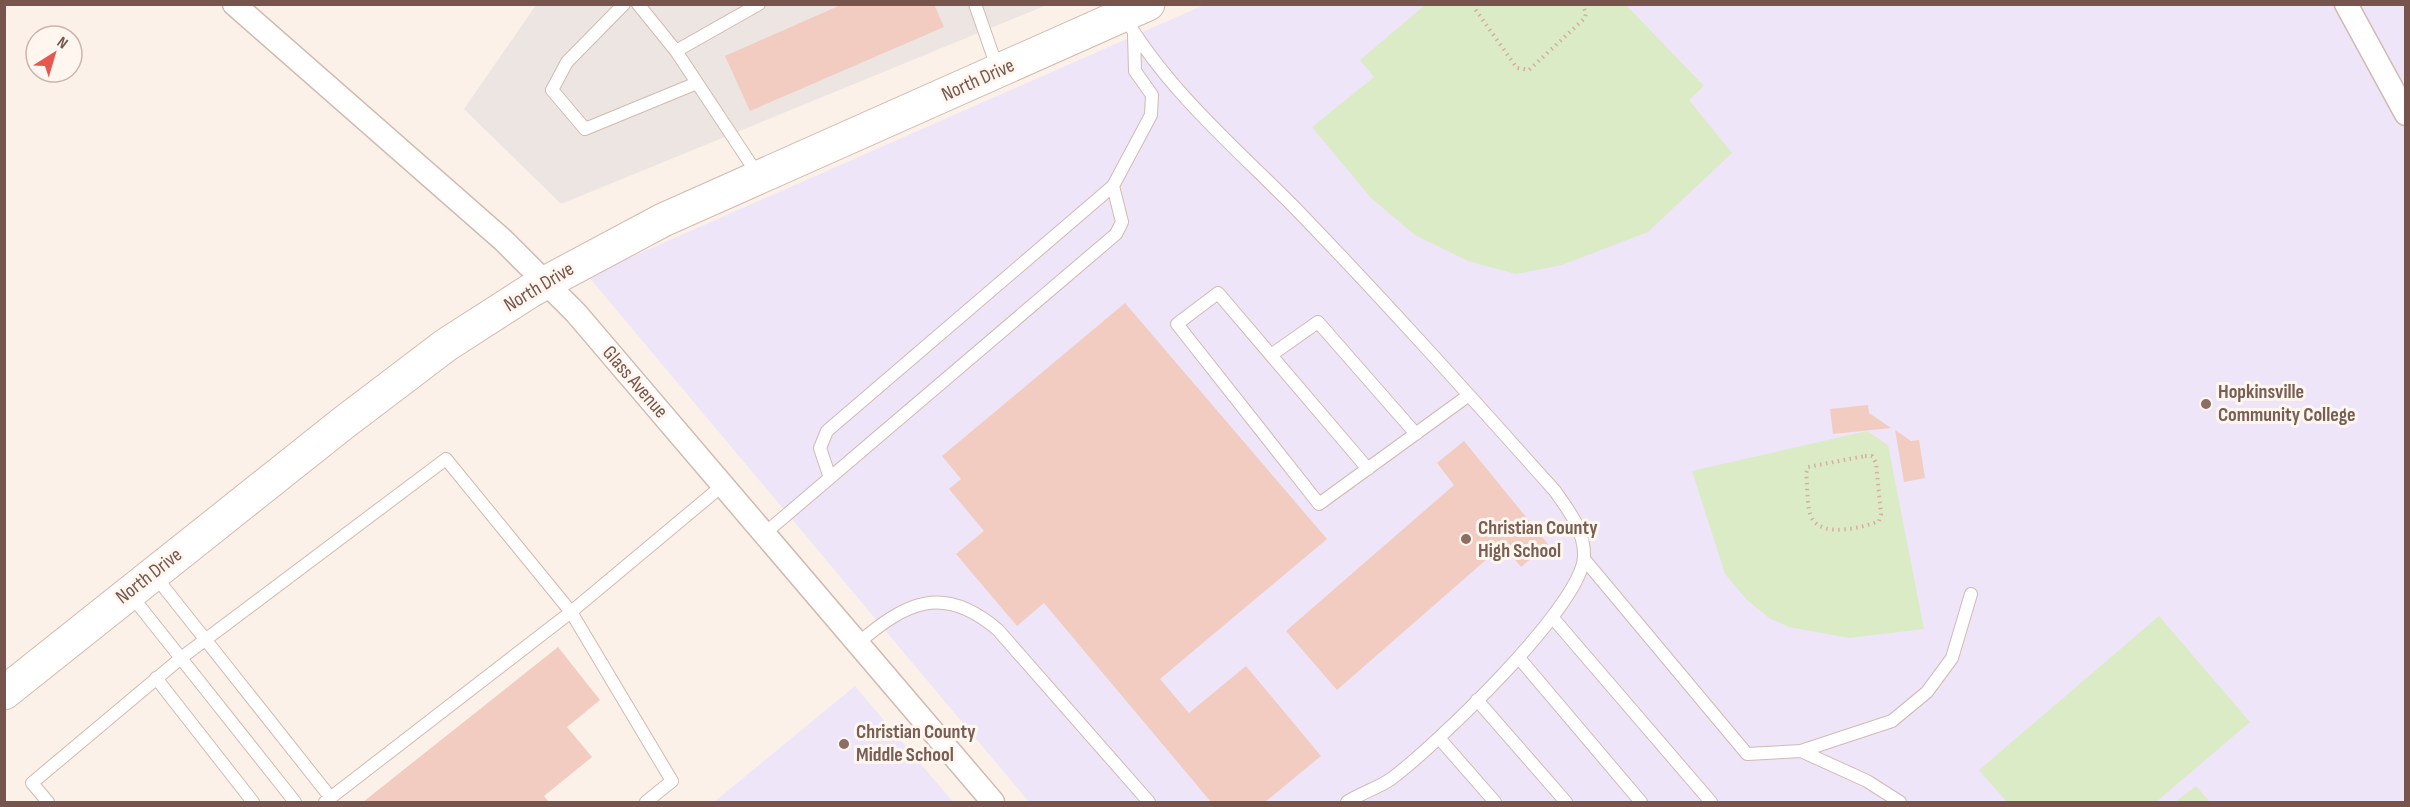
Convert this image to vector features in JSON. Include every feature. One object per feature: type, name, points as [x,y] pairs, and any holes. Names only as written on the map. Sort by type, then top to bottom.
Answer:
[{"type":"main road","name":"North Drive","points":[[4,693],[446,345],[546,282],[663,220],[998,71],[1135,18]]},
{"type":"street","name":"Glass Avenue","points":[[234,4],[503,240],[576,313],[993,802]]},
{"type":"street","points":[[2349,6],[2406,114]]},
{"type":"lane","points":[[624,4],[567,62],[552,90],[585,129],[697,83]]},
{"type":"lane","points":[[638,4],[676,51],[759,177]]},
{"type":"lane","points":[[676,51],[759,4]]},
{"type":"lane","points":[[975,4],[998,71]]},
{"type":"lane","points":[[830,478],[820,448],[828,431],[1113,186],[1151,115],[1152,95],[1135,71],[1135,18]]},
{"type":"lane","points":[[1135,18],[1199,113],[1296,210],[1469,395],[1556,491],[1581,534],[1584,559],[1581,570],[1552,617],[1519,658],[1439,738],[1388,781],[1347,802]]},
{"type":"lane","points":[[764,534],[1116,234],[1122,222],[1113,186]]},
{"type":"lane","points":[[1368,469],[1218,293],[1177,324],[1319,504],[1368,469],[1469,395]]},
{"type":"lane","points":[[1271,355],[1318,322],[1416,434]]},
{"type":"lane","points":[[48,802],[32,783],[204,640],[446,459],[571,612],[672,781],[646,802]]},
{"type":"lane","points":[[141,583],[204,640],[328,800],[571,612],[723,485]]},
{"type":"lane","points":[[1584,559],[1747,754],[1801,750],[1892,722],[1927,692],[1952,658],[1971,594]]},
{"type":"lane","points":[[141,583],[181,658],[295,802]]},
{"type":"lane","points":[[857,644],[888,618],[906,608],[933,603],[961,607],[975,612],[998,630],[1149,802]]},
{"type":"lane","points":[[1552,617],[1711,802]]},
{"type":"lane","points":[[1519,658],[1641,802]]},
{"type":"lane","points":[[156,678],[253,802]]},
{"type":"lane","points":[[1477,700],[1566,802]]},
{"type":"lane","points":[[1439,738],[1495,802]]},
{"type":"lane","points":[[1801,750],[1866,781],[1900,802]]},
{"type":"path","points":[[1475,4],[1474,9],[1516,68],[1524,71],[1529,70],[1585,18],[1587,13],[1582,4]]},
{"type":"path","points":[[1865,456],[1872,456],[1876,463],[1881,514],[1879,521],[1829,530],[1820,526],[1812,518],[1806,474],[1808,467],[1815,463],[1865,456]]},
{"type":"shaded area","points":[[536,5],[1047,5],[561,204],[464,109]]},
{"type":"shaded area","name":"Christian County High School","points":[[1204,5],[2405,5],[2405,802],[1029,802],[588,276]]},
{"type":"shaded area","name":"Christian County Middle School","points":[[855,686],[953,802],[714,802]]},
{"type":"green space","points":[[1425,5],[1626,5],[1704,86],[1689,100],[1732,153],[1648,232],[1562,265],[1516,274],[1468,261],[1415,235],[1371,198],[1312,127],[1374,77],[1360,60]]},
{"type":"green space","points":[[1867,431],[1888,445],[1924,629],[1849,638],[1789,627],[1769,618],[1746,599],[1725,574],[1692,471]]},
{"type":"green space","points":[[2159,616],[2250,722],[2156,802],[2007,802],[1979,770]]},
{"type":"green space","points":[[2196,786],[2210,802],[2175,802]]},
{"type":"building","points":[[843,4],[934,4],[944,27],[750,111],[725,56]]},
{"type":"building","points":[[1125,303],[1327,539],[1160,679],[1189,713],[1246,666],[1321,756],[1265,802],[1211,802],[1044,603],[1017,626],[956,554],[984,531],[949,489],[961,479],[942,456]]},
{"type":"building","points":[[1868,405],[1869,413],[1891,428],[1833,434],[1830,409]]},
{"type":"building","points":[[1895,430],[1911,441],[1919,440],[1925,478],[1904,482]]},
{"type":"building","points":[[1464,441],[1548,544],[1521,567],[1503,545],[1337,690],[1286,631],[1454,485],[1437,463]]},
{"type":"building","points":[[558,647],[600,700],[567,727],[592,757],[544,796],[549,802],[363,802]]},
{"type":"place","name":"Hopkinsville Community College","points":[[2206,404]]},
{"type":"place","name":"Christian County High School","points":[[1466,539]]},
{"type":"place","name":"Christian County Middle School","points":[[844,744]]}]
